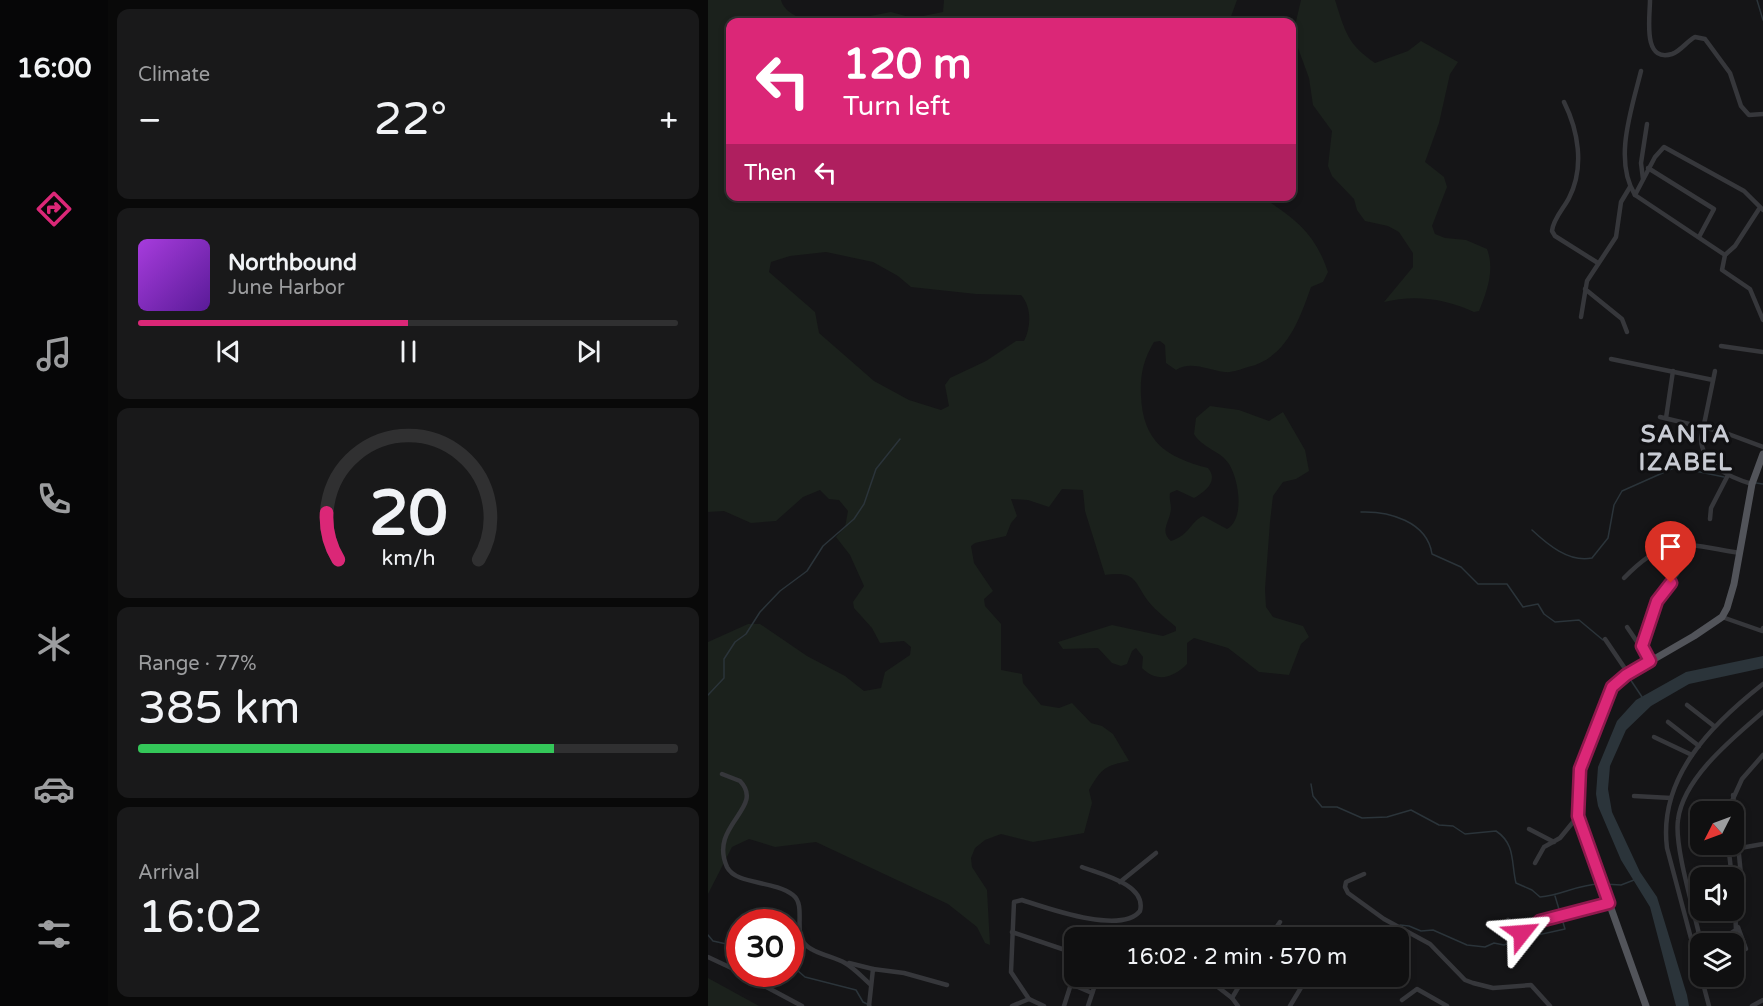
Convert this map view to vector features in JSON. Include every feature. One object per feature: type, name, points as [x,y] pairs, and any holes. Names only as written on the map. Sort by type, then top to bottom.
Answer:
[{"type":"main road","points":[[1646,1006],[1578,816],[1578,789],[1583,755],[1612,687],[1628,673],[1722,617],[1731,599],[1752,484],[1763,454]]},
{"type":"street","points":[[1650,0],[1650,44],[1653,50],[1661,55],[1672,54],[1695,37],[1705,39],[1730,72],[1743,109],[1749,116],[1763,114]]},
{"type":"street","points":[[1641,71],[1627,131],[1627,173],[1630,187],[1635,195],[1725,255]]},
{"type":"street","points":[[1564,102],[1576,129],[1578,155],[1572,192],[1552,231],[1555,236],[1598,262]]},
{"type":"street","points":[[1643,179],[1641,163],[1647,124]]},
{"type":"street","points":[[1635,195],[1648,168],[1664,147],[1744,190],[1761,210],[1735,246],[1725,255],[1722,270],[1750,289],[1763,320]]},
{"type":"street","points":[[1648,168],[1714,209],[1699,237]]},
{"type":"street","points":[[1581,317],[1587,281],[1616,237],[1621,202],[1630,187]]},
{"type":"street","points":[[1585,289],[1622,320],[1627,332]]},
{"type":"street","points":[[1721,346],[1763,352]]},
{"type":"street","points":[[1611,359],[1713,381]]},
{"type":"street","points":[[1666,418],[1673,371]]},
{"type":"street","points":[[1714,371],[1704,427],[1703,449],[1727,477],[1752,484]]},
{"type":"street","points":[[1660,417],[1736,435],[1763,447]]},
{"type":"street","points":[[1710,519],[1711,507],[1727,477]]},
{"type":"street","points":[[1624,578],[1657,550],[1669,545],[1740,553]]},
{"type":"street","points":[[1642,646],[1657,601],[1677,574],[1687,546]]},
{"type":"street","points":[[1722,617],[1762,632],[1763,628]]},
{"type":"street","points":[[1627,627],[1650,661]]},
{"type":"street","points":[[1605,639],[1628,673]]},
{"type":"street","points":[[1690,933],[1667,848],[1667,820],[1671,798],[1692,755],[1714,726],[1763,684]]},
{"type":"street","points":[[1688,705],[1714,726]]},
{"type":"street","points":[[1699,933],[1678,821],[1684,802],[1720,749],[1763,712]]},
{"type":"street","points":[[1668,723],[1699,746]]},
{"type":"street","points":[[1654,736],[1692,755]]},
{"type":"street","points":[[1731,801],[1748,770],[1763,755]]},
{"type":"street","points":[[722,774],[740,781],[747,798],[745,807],[727,827],[723,840],[727,867],[736,878],[764,882],[792,894],[798,903],[803,941],[811,948],[843,962],[947,985]]},
{"type":"street","points":[[1733,795],[1734,801]]},
{"type":"street","points":[[1634,796],[1671,798]]},
{"type":"street","points":[[1535,863],[1544,847],[1554,842],[1578,816]]},
{"type":"street","points":[[1667,820],[1678,821]]},
{"type":"street","points":[[1529,829],[1554,842]]},
{"type":"street","points":[[1744,848],[1763,844]]},
{"type":"street","points":[[1120,882],[1156,853]]},
{"type":"street","points":[[1044,1006],[1029,999],[1011,972],[1013,905],[1018,900],[1096,919],[1125,920],[1138,914],[1142,905],[1134,892],[1120,882],[1082,867]]},
{"type":"street","points":[[1364,874],[1346,882],[1346,890],[1384,919],[1430,944],[1466,980],[1493,988],[1531,985],[1537,988],[1550,1006]]},
{"type":"street","points":[[1508,920],[1522,933],[1526,933],[1540,921],[1609,903]]},
{"type":"street","points":[[1737,921],[1746,949]]},
{"type":"street","points":[[1277,927],[1280,922]]},
{"type":"street","points":[[1731,933],[1738,927]]},
{"type":"street","points":[[1012,932],[1064,950]]},
{"type":"street","points":[[708,957],[726,965]]},
{"type":"street","points":[[843,962],[870,984]]},
{"type":"street","points":[[869,1006],[873,969]]},
{"type":"street","points":[[1064,1006],[1071,984],[1092,993]]},
{"type":"street","points":[[767,987],[802,1006]]},
{"type":"street","points":[[1088,1006],[1094,987]]},
{"type":"street","points":[[1218,987],[1238,1006]]},
{"type":"street","points":[[1232,998],[1238,987]]},
{"type":"street","points":[[1290,1006],[1301,987]]},
{"type":"street","points":[[1704,987],[1709,1006]]},
{"type":"street","points":[[1402,1000],[1417,989],[1447,1006]]},
{"type":"street","points":[[1012,1006],[1029,999]]},
{"type":"street","points":[[1752,1006],[1763,1000]]},
{"type":"shaded area","points":[[708,0],[781,0],[788,11],[800,18],[726,18],[726,201],[1268,201],[1302,228],[1323,258],[1328,272],[1323,282],[1311,287],[1296,325],[1281,347],[1272,355],[1261,362],[1231,372],[1200,366],[1181,367],[1176,370],[1166,363],[1165,345],[1160,341],[1154,342],[1143,368],[1141,382],[1143,412],[1152,436],[1169,453],[1208,468],[1212,477],[1209,486],[1194,498],[1177,490],[1170,493],[1171,509],[1165,530],[1171,541],[1186,532],[1203,516],[1227,529],[1236,517],[1238,489],[1233,471],[1226,460],[1197,439],[1194,434],[1196,418],[1210,406],[1239,410],[1269,421],[1283,412],[1305,450],[1309,471],[1296,479],[1283,482],[1273,496],[1265,589],[1266,607],[1273,617],[1303,626],[1309,637],[1301,644],[1289,675],[1259,672],[1228,648],[1194,638],[1187,643],[1187,664],[1176,673],[1165,677],[1153,676],[1142,668],[1143,657],[1136,648],[1132,651],[1127,664],[1121,666],[1112,663],[1098,648],[1063,649],[1058,642],[1112,625],[1163,636],[1176,631],[1176,627],[1151,605],[1136,582],[1123,574],[1105,575],[1085,511],[1083,490],[1062,489],[1049,507],[1028,500],[1011,499],[1017,516],[1011,523],[1006,536],[971,546],[974,563],[993,591],[984,599],[985,606],[1001,624],[1001,670],[1022,674],[1023,683],[1041,705],[1059,708],[1072,703],[1091,723],[1102,726],[1113,734],[1129,761],[1105,769],[1093,783],[1089,790],[1092,803],[1084,833],[1033,842],[1001,834],[985,840],[975,848],[971,858],[972,867],[987,890],[990,945],[985,943],[977,927],[948,904],[816,842],[775,847],[749,839],[732,847],[708,894],[708,642],[748,624],[760,624],[807,656],[845,676],[864,691],[881,688],[885,672],[910,655],[911,647],[904,641],[880,643],[872,628],[854,608],[853,602],[864,586],[850,555],[836,537],[845,527],[848,511],[839,500],[829,499],[820,490],[803,497],[776,521],[751,523],[724,511],[708,512]],"holes":[[[826,252],[873,262],[898,276],[911,287],[976,294],[1021,295],[1029,311],[1028,330],[1024,341],[1016,341],[986,361],[950,378],[945,385],[949,406],[941,410],[909,400],[874,381],[819,333],[815,312],[769,272],[771,262],[790,256]]]},
{"type":"shaded area","points":[[944,0],[1237,0],[1230,18],[913,18],[943,12]]},
{"type":"shaded area","points":[[1301,0],[1335,0],[1348,36],[1358,50],[1375,63],[1408,51],[1421,41],[1458,62],[1450,74],[1439,123],[1425,162],[1444,177],[1447,187],[1432,226],[1435,234],[1445,238],[1466,240],[1487,249],[1490,273],[1479,311],[1474,312],[1430,299],[1407,298],[1384,302],[1413,267],[1413,253],[1399,232],[1388,226],[1365,221],[1357,210],[1354,199],[1332,176],[1328,166],[1332,131],[1313,105],[1309,78],[1296,39],[1296,21]]},
{"type":"shaded area","points":[[891,12],[913,18],[860,18]]},
{"type":"shaded area","points":[[1763,656],[1763,668],[1689,684],[1651,706],[1626,730],[1610,766],[1608,789],[1612,812],[1640,872],[1657,897],[1687,995],[1689,1006],[1676,1006],[1650,907],[1621,860],[1598,806],[1596,794],[1598,767],[1617,721],[1636,700],[1686,672]]},
{"type":"shaded area","points":[[708,978],[759,1006],[708,1006]]},
{"type":"waterway","points":[[1757,0],[1763,20]]},
{"type":"waterway","points":[[708,695],[724,678],[724,659],[735,642],[746,634],[760,612],[780,591],[807,571],[823,546],[854,519],[864,504],[876,469],[900,439]]},
{"type":"waterway","points":[[1532,530],[1567,555],[1583,559],[1592,558],[1608,538],[1614,505],[1622,491],[1676,467],[1724,477]]},
{"type":"waterway","points":[[1756,483],[1763,484]]},
{"type":"waterway","points":[[1361,512],[1372,512],[1405,520],[1423,533],[1432,554],[1461,567],[1478,584],[1507,584],[1523,607],[1538,604],[1544,614],[1555,622],[1579,620],[1603,640]]},
{"type":"waterway","points":[[1628,676],[1642,697]]},
{"type":"waterway","points":[[1311,784],[1313,796],[1322,807],[1337,807],[1362,818],[1387,817],[1411,810],[1439,825],[1453,826],[1465,834],[1496,831],[1510,848],[1516,883],[1532,890],[1540,897],[1600,884]]},
{"type":"waterway","points":[[1604,884],[1621,885],[1634,880]]},
{"type":"waterway","points":[[1400,925],[1421,931],[1433,930],[1467,945],[1485,947],[1494,943],[1504,945],[1515,940],[1565,929],[1555,896]]},
{"type":"waterway","points":[[708,935],[713,941],[726,944]]},
{"type":"waterway","points":[[804,976],[856,990],[863,1002],[871,1006]]},
{"type":"district","name":"SANTA IZABEL","points":[[1686,448]]},
{"type":"route","points":[[1522,933],[1526,933],[1540,921],[1609,903],[1578,816],[1580,769],[1583,755],[1612,687],[1618,680],[1650,661],[1642,646],[1657,601],[1671,583]]}]
